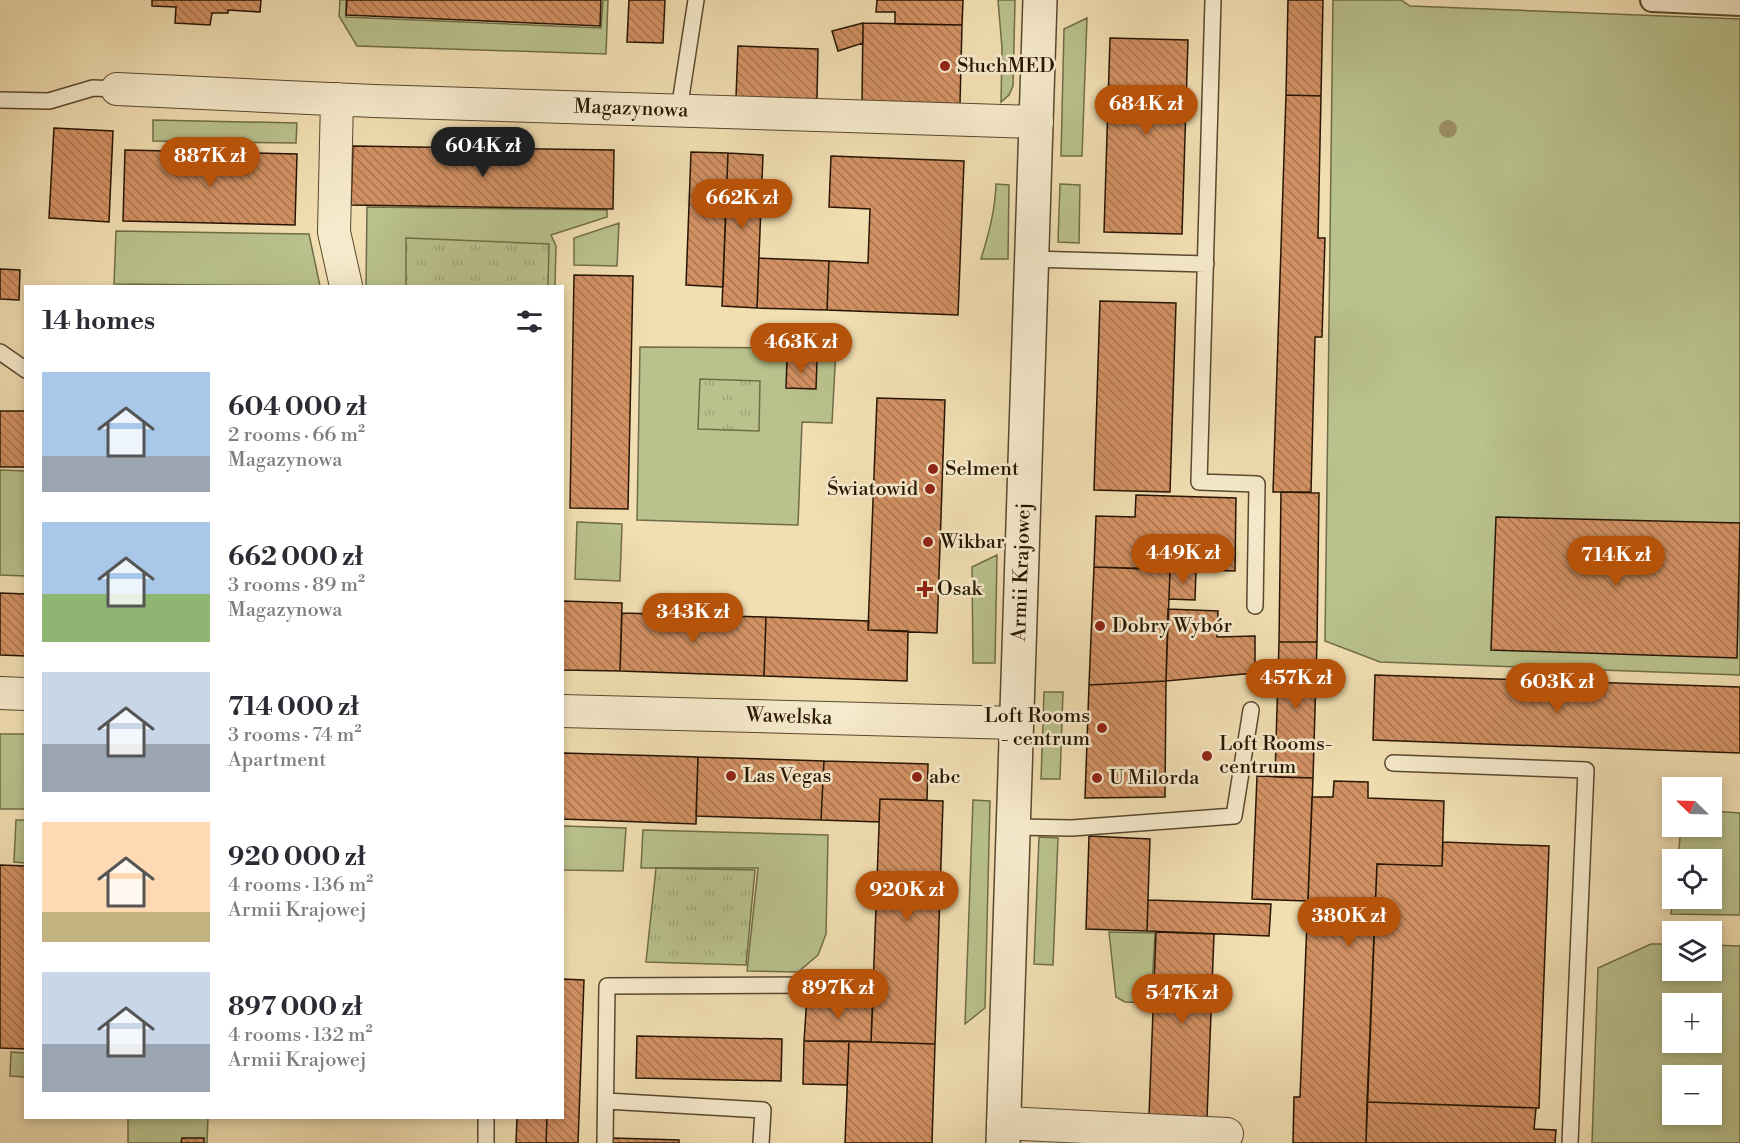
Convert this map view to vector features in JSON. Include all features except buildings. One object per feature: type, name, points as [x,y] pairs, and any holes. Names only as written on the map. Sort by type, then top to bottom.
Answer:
[{"type":"street","name":"Armii Krajowej","points":[[1003,1133],[1040,0]]},
{"type":"street","points":[[1652,0],[1740,4]]},
{"type":"street","name":"Magazynowa","points":[[117,89],[337,99],[1037,122]]},
{"type":"street","points":[[337,99],[334,232],[346,285]]},
{"type":"street","points":[[0,693],[24,694]]},
{"type":"street","name":"Wawelska","points":[[564,711],[1016,723]]},
{"type":"street","points":[[1003,1133],[1227,1134]]},
{"type":"lane","points":[[679,110],[696,0]]},
{"type":"lane","points":[[1213,0],[1199,482],[1257,484],[1255,606]]},
{"type":"lane","points":[[0,100],[49,101],[93,88],[117,89]]},
{"type":"lane","points":[[1031,259],[1206,264]]},
{"type":"lane","points":[[0,352],[24,369]]},
{"type":"lane","points":[[1013,827],[1072,828],[1234,816],[1251,710]]},
{"type":"lane","points":[[1393,764],[1586,770],[1570,1143]]},
{"type":"lane","points":[[605,1143],[607,986],[837,986]]},
{"type":"lane","points":[[606,1101],[763,1110],[761,1143]]},
{"type":"lane","points":[[486,1119],[486,1143]]},
{"type":"green space","points":[[340,0],[346,0],[346,17],[601,28],[603,0],[608,0],[606,54],[357,46],[339,16]]},
{"type":"green space","points":[[998,0],[1015,0],[1013,86],[1009,95],[1001,102],[1002,48]]},
{"type":"green space","points":[[1333,0],[1401,0],[1410,6],[1740,19],[1740,675],[1380,662],[1325,641]]},
{"type":"green space","points":[[1087,18],[1082,156],[1061,156],[1064,29]]},
{"type":"green space","points":[[153,120],[297,123],[296,143],[153,141]]},
{"type":"green space","points":[[996,184],[1009,185],[1008,259],[981,259],[991,222]]},
{"type":"green space","points":[[1060,184],[1080,185],[1079,243],[1058,242]]},
{"type":"green space","points":[[367,207],[607,210],[607,217],[551,235],[556,246],[555,285],[366,285]]},
{"type":"green space","points":[[619,223],[617,266],[574,265],[574,238]]},
{"type":"green space","points":[[116,231],[309,234],[320,285],[217,285],[114,284]]},
{"type":"green space","points":[[406,238],[549,244],[548,285],[406,285]]},
{"type":"green space","points":[[640,347],[836,348],[832,423],[802,422],[798,525],[637,520]]},
{"type":"green space","points":[[700,379],[760,381],[759,431],[698,429]]},
{"type":"green space","points":[[0,470],[24,471],[24,576],[0,575]]},
{"type":"green space","points":[[577,522],[622,524],[620,581],[575,579]]},
{"type":"green space","points":[[997,555],[995,663],[973,663],[972,567]]},
{"type":"green space","points":[[1044,692],[1063,692],[1060,779],[1041,779]]},
{"type":"green space","points":[[0,734],[24,734],[24,809],[0,809]]},
{"type":"green space","points":[[973,800],[990,801],[985,1008],[965,1024]]},
{"type":"green space","points":[[1722,812],[1740,813],[1740,915],[1671,914],[1672,909],[1722,909],[1722,849],[1679,849],[1680,837],[1722,837]]},
{"type":"green space","points":[[16,820],[24,820],[24,863],[14,862]]},
{"type":"green space","points":[[564,826],[626,828],[623,871],[564,870]]},
{"type":"green space","points":[[643,830],[828,835],[826,934],[818,955],[798,972],[747,971],[758,868],[641,868]]},
{"type":"green space","points":[[1039,837],[1058,838],[1053,965],[1034,964]]},
{"type":"green space","points":[[656,868],[755,870],[746,965],[646,962]]},
{"type":"green space","points":[[1109,932],[1155,933],[1151,1003],[1125,1002],[1116,997]]},
{"type":"green space","points":[[1651,944],[1662,944],[1662,981],[1722,981],[1722,945],[1740,946],[1740,1143],[1592,1143],[1598,968]]},
{"type":"green space","points":[[11,1052],[24,1053],[24,1077],[10,1076]]},
{"type":"green space","points":[[128,1119],[208,1119],[207,1143],[128,1143]]},
{"type":"place","name":"SłuchMED","points":[[945,66]]},
{"type":"place","name":"Selment","points":[[933,469]]},
{"type":"place","name":"Światowid","points":[[930,489]]},
{"type":"place","name":"Wikbar","points":[[928,542]]},
{"type":"place","name":"Osak","points":[[925,589]]},
{"type":"place","name":"Dobry Wybór","points":[[1100,626]]},
{"type":"place","name":"Loft Rooms - centrum","points":[[1102,728]]},
{"type":"place","name":"Loft Rooms- centrum","points":[[1207,756]]},
{"type":"place","name":"Las Vegas","points":[[731,776]]},
{"type":"place","name":"abc","points":[[917,777]]},
{"type":"place","name":"U Milorda","points":[[1097,778]]}]
